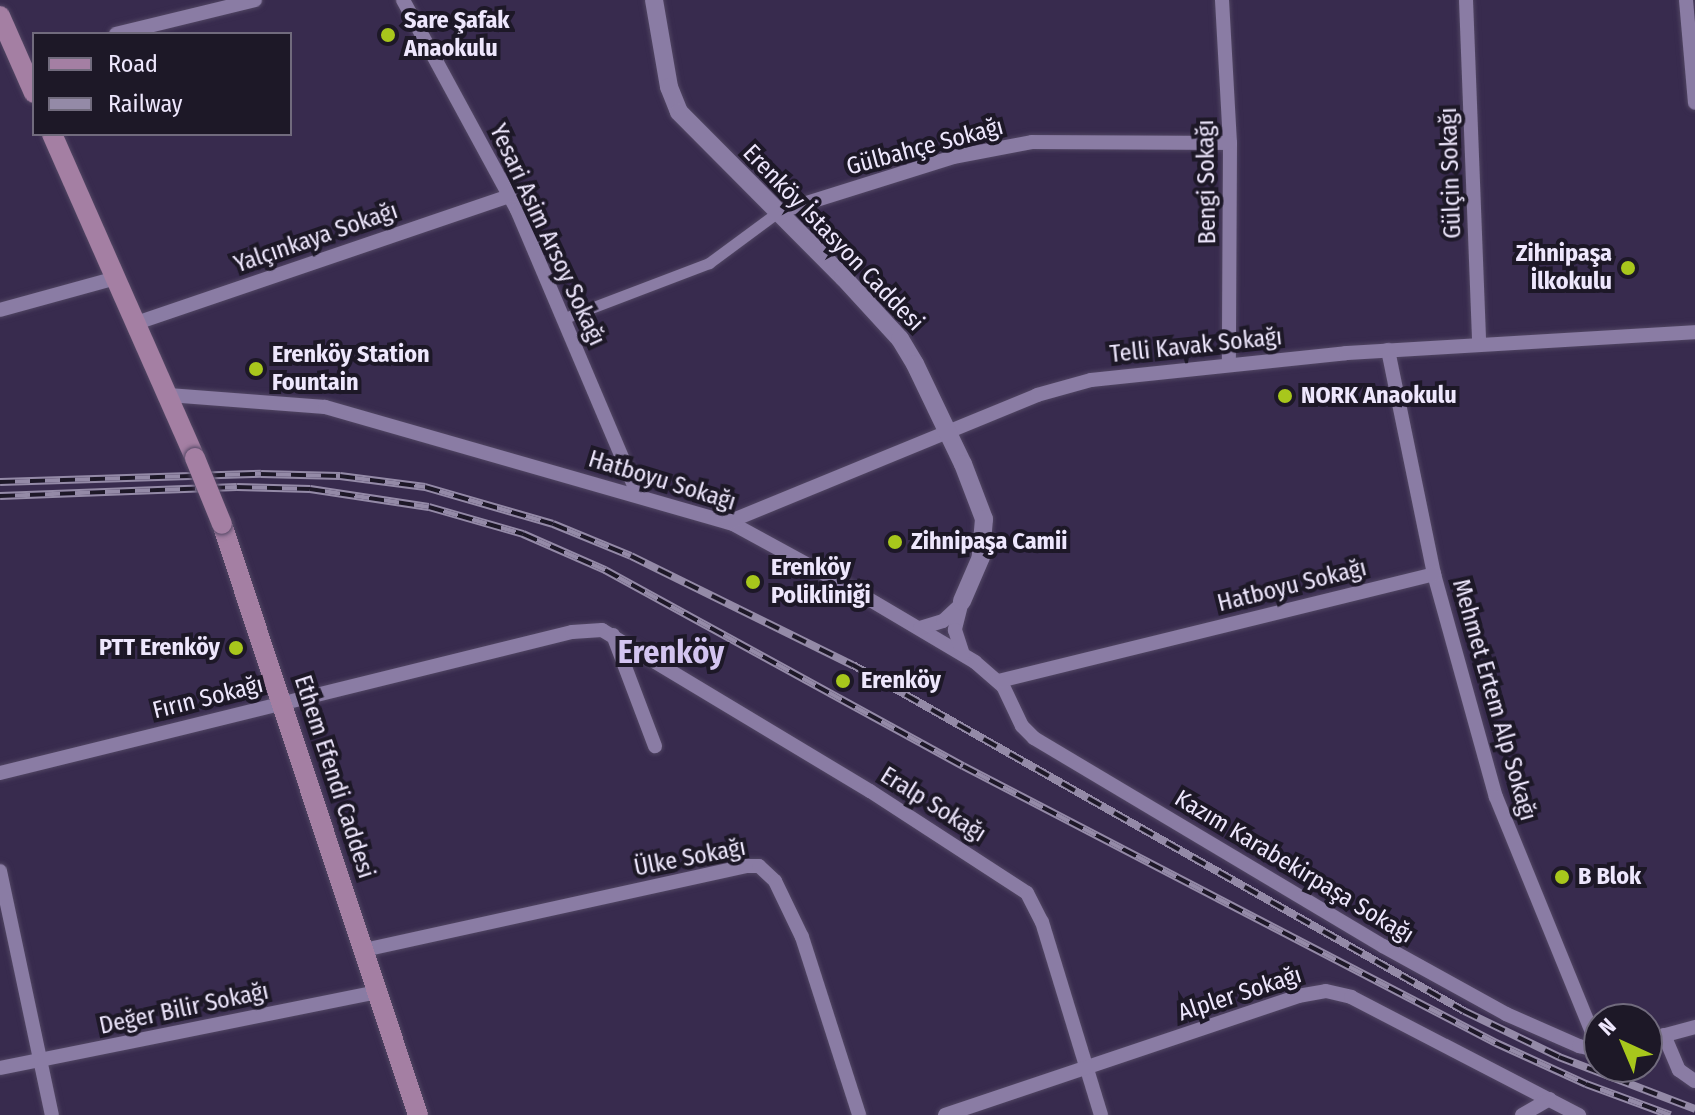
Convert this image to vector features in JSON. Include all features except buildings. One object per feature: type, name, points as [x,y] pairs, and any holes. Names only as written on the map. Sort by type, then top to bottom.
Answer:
[{"type":"main road","points":[[0,16],[26,56],[32,84]]},
{"type":"main road","points":[[53,136],[169,395]]},
{"type":"main road","name":"Ethem Efendi Caddesi","points":[[169,395],[222,524],[418,1115]]},
{"type":"street","points":[[124,32],[255,0]]},
{"type":"street","name":"Yesari Asim Arsoy Sokağı","points":[[403,0],[509,196],[565,318],[638,495]]},
{"type":"street","name":"Erenköy İstasyon Caddesi","points":[[654,0],[669,87],[679,112],[900,339],[949,431],[978,499],[985,528],[981,557],[962,601],[943,621],[920,628]]},
{"type":"street","name":"Bengi Sokağı","points":[[1222,0],[1230,143],[1229,364]]},
{"type":"street","name":"Gülçin Sokağı","points":[[1466,0],[1479,345]]},
{"type":"street","points":[[1686,0],[1695,103]]},
{"type":"street","name":"Gülbahçe Sokağı","points":[[778,212],[953,157],[1032,142],[1230,143]]},
{"type":"street","name":"Yalçınkaya Sokağı","points":[[136,323],[509,196]]},
{"type":"street","points":[[565,318],[709,263],[778,212]]},
{"type":"street","points":[[0,310],[116,278]]},
{"type":"street","name":"Telli Kavak Sokağı","points":[[728,522],[1037,395],[1081,382],[1229,364],[1388,350],[1695,332]]},
{"type":"street","name":"Mehmet Ertem Alp Sokağı","points":[[1388,350],[1434,574],[1502,817],[1583,1012]]},
{"type":"street","name":"Hatboyu Sokağı","points":[[169,395],[325,407],[728,522],[920,628],[964,654],[999,681],[1434,574]]},
{"type":"street","points":[[962,601],[955,630],[964,654]]},
{"type":"street","name":"Fırın Sokağı","points":[[0,773],[572,632],[599,629],[613,635]]},
{"type":"street","points":[[613,635],[655,746]]},
{"type":"street","name":"Eralp Sokağı","points":[[613,635],[890,804],[1027,893],[1046,932],[1101,1115]]},
{"type":"street","name":"Kazım Karabekirpaşa Sokağı","points":[[999,681],[1011,698],[1022,726],[1034,738],[1383,946],[1506,1014],[1583,1047]]},
{"type":"street","name":"Ülke Sokağı","points":[[364,950],[746,866],[759,866],[775,881],[802,937],[859,1115]]},
{"type":"street","points":[[0,871],[52,1115]]},
{"type":"street","name":"Değer Bilir Sokağı","points":[[0,1068],[377,992]]},
{"type":"street","name":"Alpler Sokağı","points":[[945,1115],[1298,996],[1336,992],[1579,1115]]},
{"type":"street","points":[[1695,1027],[1664,1035],[1677,1067],[1695,1081]]},
{"type":"street","points":[[1522,1115],[1550,1099]]},
{"type":"railway","points":[[0,482],[261,474],[340,476],[425,487],[553,524],[631,556],[853,665],[1464,1011],[1559,1057],[1695,1109]]},
{"type":"railway","points":[[0,496],[237,487],[310,489],[429,507],[523,534],[605,570],[963,766],[1496,1043],[1586,1084],[1670,1115]]},
{"type":"place","name":"Sare Şafak Anaokulu","points":[[388,35]]},
{"type":"place","name":"Zihnipaşa İlkokulu","points":[[1628,268]]},
{"type":"place","name":"Erenköy Station Fountain","points":[[256,369]]},
{"type":"place","name":"NORK Anaokulu","points":[[1285,396]]},
{"type":"place","name":"Zihnipaşa Camii","points":[[895,542]]},
{"type":"place","name":"Erenköy Polikliniği","points":[[753,582]]},
{"type":"place","name":"PTT Erenköy","points":[[236,648]]},
{"type":"place","name":"Erenköy","points":[[843,681]]},
{"type":"place","name":"B Blok","points":[[1562,877]]},
{"type":"district","name":"Erenköy","points":[[671,652]]}]
